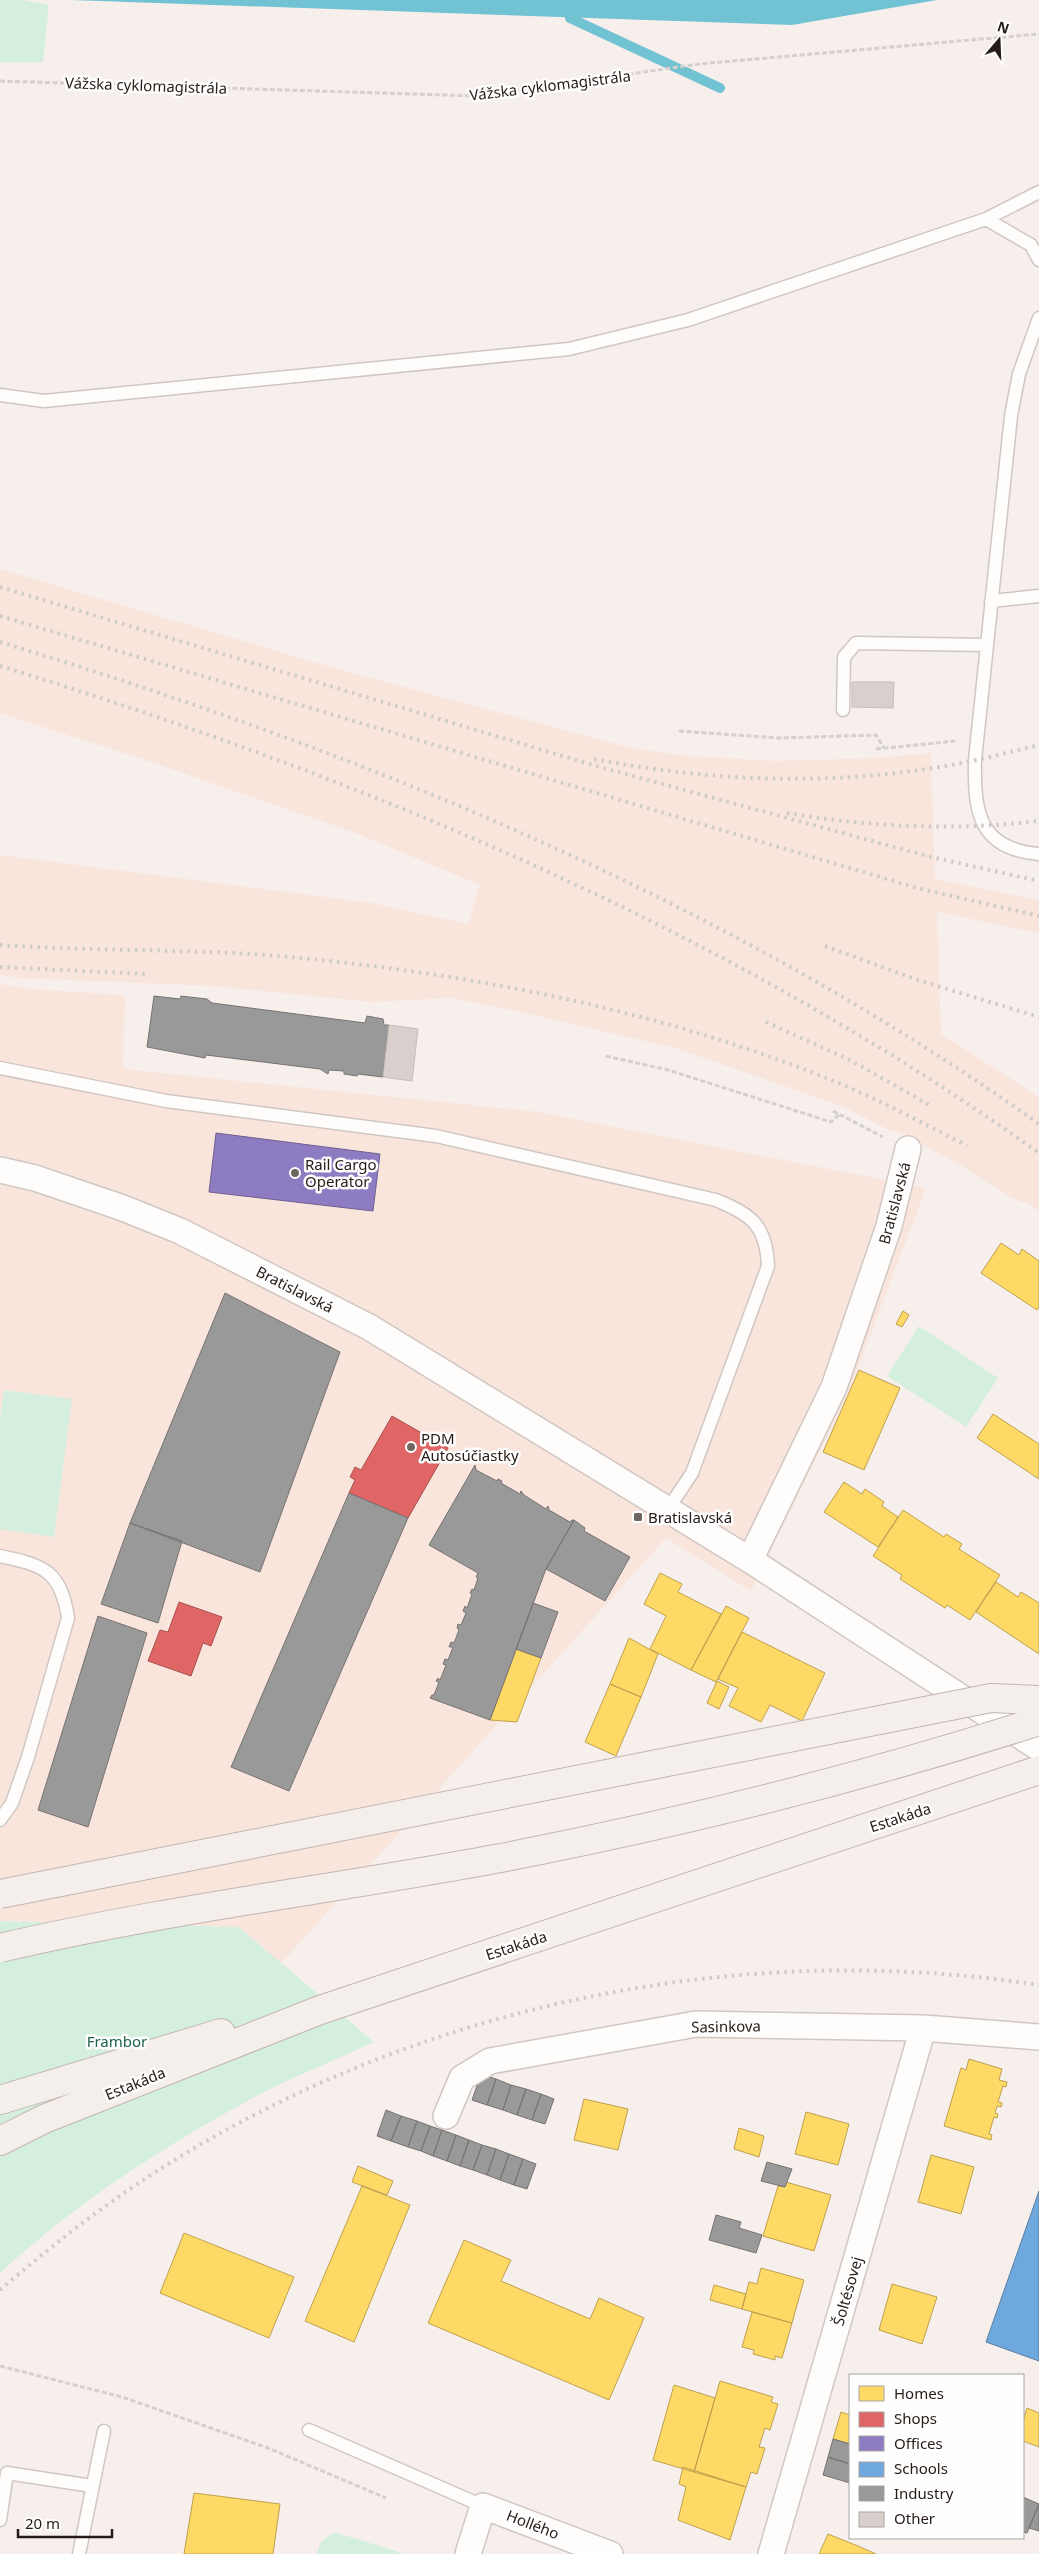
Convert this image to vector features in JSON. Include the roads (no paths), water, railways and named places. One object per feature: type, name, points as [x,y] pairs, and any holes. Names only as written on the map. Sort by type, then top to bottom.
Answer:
[{"type":"main road","points":[[0,1894],[991,1698],[1039,1700]]},
{"type":"main road","points":[[0,1948],[78,1930],[515,1855],[729,1809],[844,1779],[1039,1721]]},
{"type":"main road","name":"Estakáda","points":[[0,2141],[44,2119],[320,2010],[1039,1770]]},
{"type":"main road","points":[[0,2100],[218,2034],[320,2010]]},
{"type":"street","name":"Bratislavská","points":[[750,1560],[834,1386],[889,1226],[908,1149]]},
{"type":"street","name":"Bratislavská","points":[[0,1170],[35,1178],[123,1208],[197,1240],[369,1327],[750,1560],[1039,1748]]},
{"type":"street","name":"Sasinkova","points":[[446,2116],[462,2078],[490,2061],[696,2024],[923,2028],[1039,2037]]},
{"type":"street","name":"Šoltésovej","points":[[772,2554],[923,2028]]},
{"type":"street","points":[[468,2554],[484,2506]]},
{"type":"street","name":"Hollého","points":[[484,2506],[610,2554]]},
{"type":"lane","points":[[0,395],[44,401],[569,349],[688,320],[986,219],[1039,192]]},
{"type":"lane","points":[[986,219],[1031,245],[1039,260]]},
{"type":"lane","points":[[1039,318],[1019,374],[1011,416],[990,601],[978,737],[975,798],[983,825],[996,842],[1039,854]]},
{"type":"lane","points":[[990,601],[1039,596]]},
{"type":"lane","points":[[843,710],[844,658],[856,643],[987,645]]},
{"type":"lane","points":[[0,1068],[166,1101],[436,1136],[716,1200],[754,1220],[763,1234],[768,1248],[767,1273],[692,1473],[668,1509]]},
{"type":"lane","points":[[0,1556],[30,1562],[51,1574],[64,1595],[68,1618],[22,1776],[12,1803],[0,1820]]},
{"type":"lane","points":[[309,2430],[484,2506]]},
{"type":"lane","points":[[79,2554],[104,2431]]},
{"type":"lane","points":[[0,2520],[7,2473],[92,2486]]},
{"type":"water","points":[[71,0],[937,0],[792,25]]},
{"type":"waterway","points":[[570,18],[720,88]]},
{"type":"railway","points":[[0,587],[596,766],[931,857],[1039,881]]},
{"type":"railway","points":[[0,616],[917,888],[1039,916]]},
{"type":"railway","points":[[0,642],[137,685],[273,733],[407,784],[539,841],[669,903],[796,970],[920,1044],[1039,1124]]},
{"type":"railway","points":[[0,666],[137,710],[273,758],[407,811],[539,868],[669,930],[796,998],[919,1072],[1039,1153]]},
{"type":"railway","points":[[594,759],[680,772],[723,776],[810,779],[853,777],[939,767],[1039,745]]},
{"type":"railway","points":[[787,813],[850,822],[913,826],[976,826],[1039,821]]},
{"type":"railway","points":[[0,945],[226,953],[301,958],[439,975],[576,1001],[710,1037],[776,1059],[857,1091],[967,1146]]},
{"type":"railway","points":[[825,946],[918,980],[1039,1017]]},
{"type":"railway","points":[[0,967],[147,974]]},
{"type":"railway","points":[[766,1022],[850,1060],[931,1106]]},
{"type":"railway","points":[[0,2290],[76,2228],[136,2185],[257,2114],[361,2066],[470,2027],[581,1999],[695,1980],[810,1971],[925,1973],[1039,1985]]},
{"type":"place","name":"Rail Cargo Operator","points":[[295,1173]]},
{"type":"place","name":"PDM Autosúčiastky","points":[[411,1447]]},
{"type":"place","name":"Bratislavská","points":[[638,1517]]},
{"type":"park label","name":"Frambor","points":[[117,2041]]}]
